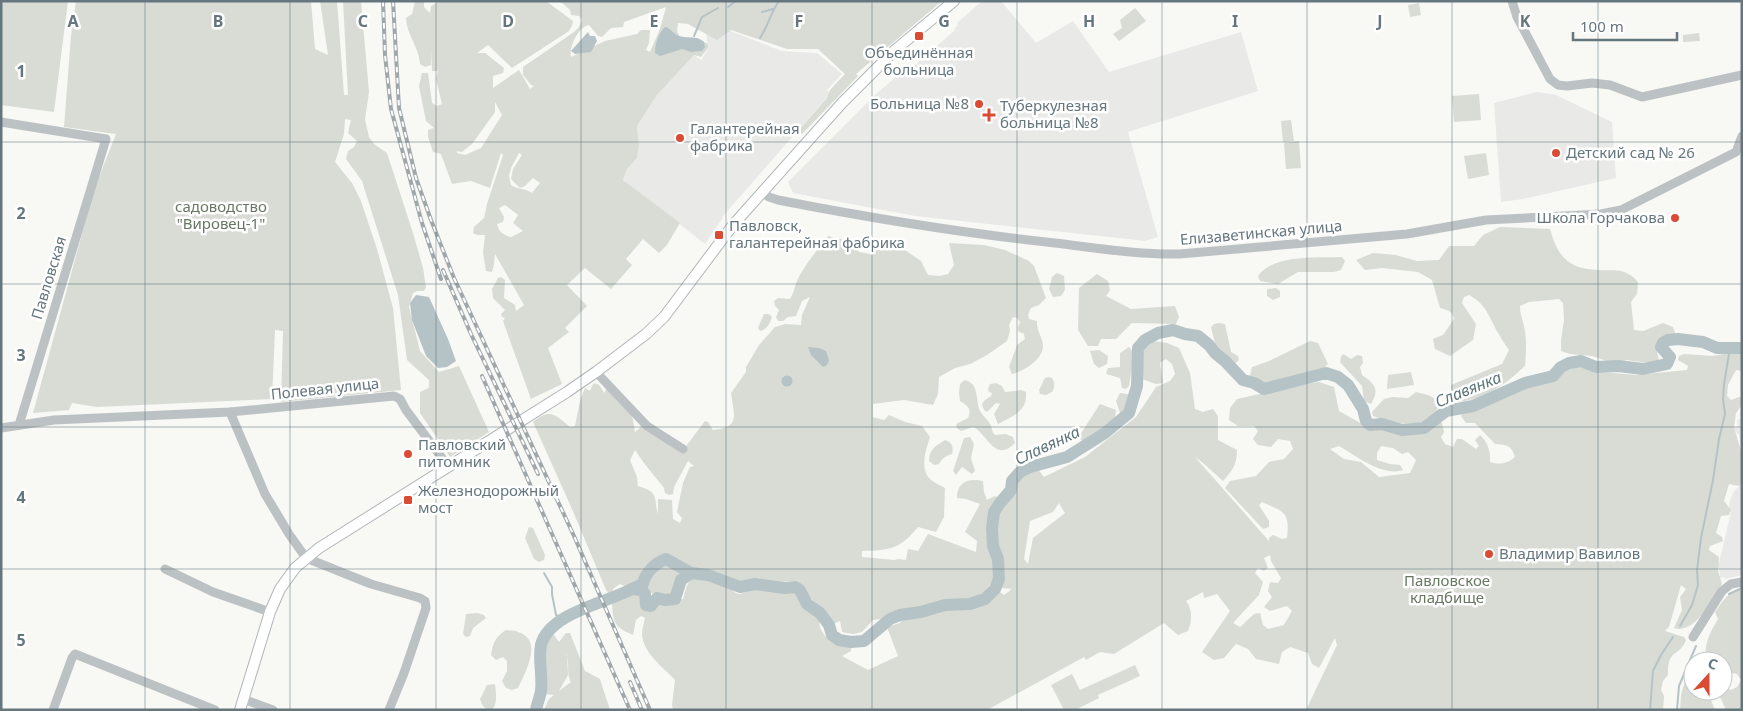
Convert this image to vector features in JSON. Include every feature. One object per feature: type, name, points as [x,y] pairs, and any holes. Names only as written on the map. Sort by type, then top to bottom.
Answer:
[{"type":"main road","points":[[240,710],[270,612],[287,578],[306,558],[596,372],[646,334],[678,300],[718,243],[864,80],[895,50],[954,1]]},
{"type":"street","points":[[1512,1],[1517,17],[1550,79],[1558,85],[1567,86],[1592,83],[1610,85],[1642,97],[1742,75]]},
{"type":"street","name":"Павловская","points":[[1,122],[106,139],[19,425]]},
{"type":"street","points":[[1742,136],[1736,152],[1742,160]]},
{"type":"street","name":"Елизаветинская улица","points":[[762,192],[778,200],[891,221],[1155,254],[1180,254],[1407,234],[1486,220],[1601,214],[1621,210],[1736,152]]},
{"type":"street","points":[[596,372],[647,426],[683,449]]},
{"type":"street","name":"Полевая улица","points":[[230,412],[394,396],[400,399],[406,410],[448,466]]},
{"type":"street","points":[[1,428],[54,420],[230,412],[265,494],[306,558],[371,584],[425,601],[426,608],[389,710]]},
{"type":"street","points":[[165,569],[213,592],[270,612]]},
{"type":"street","points":[[1693,637],[1722,591],[1731,584],[1742,582]]},
{"type":"street","points":[[53,710],[75,654],[215,710]]},
{"type":"street","points":[[244,699],[273,710]]},
{"type":"shaded area","name":"Туберкулезная больница №8","points":[[982,1],[1001,1],[1036,43],[1073,21],[1109,72],[1241,32],[1258,91],[1128,132],[1158,237],[1145,241],[915,216],[793,193],[788,182],[876,94],[896,77],[903,76],[955,30],[958,25],[957,23]]},
{"type":"shaded area","points":[[665,27],[679,36],[701,40],[704,42],[705,47],[702,51],[691,52],[682,49],[660,56],[655,53],[656,46],[659,36]]},
{"type":"shaded area","points":[[728,30],[782,51],[817,53],[842,74],[827,90],[830,94],[723,216],[705,244],[623,180],[627,169],[637,158],[639,146],[637,126],[657,95],[694,55],[701,60],[708,50],[706,31]]},
{"type":"shaded area","points":[[588,32],[590,36],[595,36],[597,41],[591,52],[575,54],[571,51]]},
{"type":"shaded area","name":"Детский сад № 26","points":[[1537,92],[1556,95],[1612,122],[1616,178],[1523,199],[1501,202],[1494,103]]},
{"type":"shaded area","points":[[416,295],[429,297],[448,339],[456,361],[447,367],[438,368],[426,356],[412,320],[410,303]]},
{"type":"shaded area","points":[[808,347],[826,351],[829,360],[827,365],[823,367],[811,355]]},
{"type":"shaded area","points":[[787,375],[793,381],[787,387],[781,381]]},
{"type":"shaded area","points":[[1742,413],[1741,445],[1739,434],[1737,434],[1734,428],[1738,426],[1737,420],[1741,419],[1740,414]]},
{"type":"shaded area","points":[[1742,484],[1742,575],[1725,579],[1724,577],[1720,578],[1719,568],[1712,566],[1713,562],[1719,563],[1731,512],[1728,511],[1730,500],[1734,491]]},
{"type":"green space","points":[[1,1],[68,1],[54,112],[1,105]]},
{"type":"green space","name":"садоводство \"Вировец-1\"","points":[[76,1],[311,1],[315,49],[328,55],[320,1],[337,1],[344,95],[348,95],[343,1],[361,1],[369,92],[365,120],[369,137],[374,144],[387,153],[423,268],[426,287],[424,291],[413,293],[409,307],[420,351],[439,372],[459,366],[489,432],[450,457],[420,413],[420,392],[429,388],[429,380],[407,360],[398,295],[362,181],[346,159],[348,151],[354,147],[357,141],[348,133],[351,120],[345,119],[344,134],[335,162],[352,183],[361,201],[377,249],[393,308],[401,390],[281,402],[283,331],[275,330],[272,399],[97,407],[72,403],[69,410],[33,413],[94,190],[116,134],[64,127],[71,36]]},
{"type":"green space","points":[[415,1],[424,1],[424,7],[430,13],[431,6],[439,1],[546,1],[573,21],[569,31],[512,68],[488,45],[477,53],[485,53],[504,68],[503,73],[493,76],[493,88],[519,70],[530,89],[534,86],[523,75],[523,67],[574,32],[582,20],[579,16],[571,15],[570,10],[560,1],[942,1],[856,74],[858,76],[802,134],[799,130],[845,74],[818,49],[787,49],[731,30],[717,40],[688,24],[678,23],[677,31],[681,39],[697,38],[708,44],[708,48],[701,57],[694,55],[657,95],[637,126],[639,146],[637,158],[627,169],[623,180],[680,223],[667,245],[659,253],[643,239],[626,259],[632,265],[611,289],[585,268],[567,285],[587,306],[565,328],[569,332],[548,348],[562,384],[531,399],[503,321],[505,318],[501,314],[505,310],[493,298],[492,289],[498,278],[501,277],[505,280],[504,298],[515,305],[516,311],[524,305],[495,254],[492,272],[486,271],[483,253],[485,235],[473,233],[474,227],[484,218],[503,155],[501,153],[490,188],[471,181],[452,184],[441,154],[433,152],[428,137],[428,130],[434,128],[426,121],[419,86],[422,73],[428,73],[432,103],[437,106],[442,104],[436,79],[438,71],[432,71],[431,51],[431,65],[425,67],[420,64],[406,18],[412,14]],"holes":[[[666,7],[660,29],[650,52],[646,50],[649,43],[650,30],[641,30],[637,34],[605,41],[571,57],[571,48],[581,29],[589,25],[598,36],[602,37],[611,28],[623,27],[624,22]],[[495,102],[502,115],[481,148],[465,155],[457,153],[457,151],[462,152],[472,144],[495,112]],[[519,153],[522,155],[513,169],[511,179],[520,188],[533,178],[540,183],[532,193],[516,188],[511,185],[509,176]],[[505,205],[518,215],[513,223],[523,231],[511,237],[502,233],[497,224],[503,222],[504,217],[499,208]]]},
{"type":"green space","points":[[1419,3],[1421,15],[1410,17],[1408,5]]},
{"type":"green space","points":[[1135,8],[1146,21],[1119,41],[1113,34],[1122,28],[1120,20]]},
{"type":"green space","points":[[1699,33],[1700,41],[1683,42],[1683,35]]},
{"type":"green space","points":[[1479,94],[1481,120],[1454,122],[1452,96]]},
{"type":"green space","points":[[1291,120],[1294,141],[1283,142],[1281,121]]},
{"type":"green space","points":[[1299,141],[1301,168],[1286,169],[1284,143]]},
{"type":"green space","points":[[1486,153],[1489,175],[1468,179],[1464,156]]},
{"type":"green space","points":[[1500,227],[1550,229],[1561,254],[1572,264],[1588,269],[1620,271],[1633,277],[1638,282],[1637,294],[1631,302],[1634,330],[1643,331],[1663,323],[1673,327],[1676,336],[1661,341],[1656,346],[1659,361],[1648,363],[1627,360],[1612,363],[1592,356],[1570,354],[1561,351],[1564,320],[1563,303],[1559,299],[1529,302],[1520,306],[1526,336],[1525,366],[1494,390],[1467,401],[1457,402],[1451,396],[1451,385],[1502,364],[1509,350],[1488,313],[1480,303],[1469,295],[1464,297],[1462,303],[1476,324],[1473,340],[1450,356],[1435,349],[1433,339],[1443,335],[1454,319],[1451,313],[1440,308],[1432,280],[1418,272],[1382,268],[1365,270],[1356,260],[1373,253],[1396,255],[1417,261],[1439,260],[1449,246],[1474,246],[1483,235]]},
{"type":"green space","name":"Павловское кладбище","points":[[828,236],[856,243],[859,252],[870,254],[879,246],[891,244],[905,250],[921,261],[928,275],[940,276],[948,274],[954,265],[949,243],[984,245],[1005,250],[1029,261],[1034,266],[1046,298],[1039,305],[1031,308],[1028,315],[1029,319],[1037,321],[1043,345],[1040,355],[1032,364],[1012,374],[1009,367],[1017,345],[1025,339],[1024,334],[1018,331],[1020,322],[1017,318],[1013,317],[1009,325],[1010,331],[1007,341],[970,364],[955,368],[939,377],[938,394],[933,405],[904,400],[873,404],[873,417],[884,420],[889,415],[905,422],[922,426],[930,437],[924,465],[927,476],[945,488],[944,517],[936,532],[918,527],[899,544],[887,549],[862,551],[862,557],[906,560],[908,549],[918,551],[928,534],[976,552],[977,541],[965,532],[980,504],[957,498],[962,484],[973,480],[983,481],[987,500],[995,496],[1004,501],[1021,478],[1030,471],[1037,468],[1044,477],[1085,457],[1136,417],[1156,387],[1170,381],[1175,374],[1172,364],[1166,359],[1160,363],[1163,383],[1156,384],[1142,379],[1144,349],[1152,341],[1167,343],[1179,348],[1190,373],[1195,409],[1203,412],[1213,409],[1218,416],[1218,440],[1237,450],[1233,467],[1223,481],[1195,457],[1269,541],[1269,538],[1273,535],[1282,539],[1287,538],[1288,529],[1284,514],[1262,502],[1259,505],[1269,521],[1269,527],[1263,529],[1225,488],[1230,481],[1256,476],[1269,462],[1284,459],[1293,449],[1290,441],[1278,439],[1271,447],[1258,445],[1253,439],[1258,431],[1254,426],[1238,426],[1229,420],[1230,408],[1237,399],[1319,382],[1334,387],[1339,411],[1371,429],[1383,428],[1403,433],[1418,433],[1440,421],[1444,432],[1441,437],[1445,444],[1453,447],[1457,439],[1462,439],[1476,449],[1479,446],[1475,440],[1480,435],[1488,447],[1490,462],[1500,464],[1515,457],[1510,447],[1495,444],[1475,423],[1466,423],[1461,416],[1464,411],[1526,387],[1553,380],[1569,367],[1583,364],[1601,372],[1636,375],[1687,370],[1688,366],[1678,360],[1679,356],[1684,354],[1712,356],[1740,351],[1742,353],[1742,371],[1736,370],[1728,385],[1727,396],[1731,400],[1739,397],[1742,398],[1742,405],[1736,413],[1734,427],[1742,454],[1742,484],[1739,486],[1729,484],[1724,501],[1731,510],[1729,515],[1721,516],[1716,533],[1722,537],[1723,541],[1710,546],[1709,550],[1719,557],[1718,571],[1722,584],[1696,621],[1682,629],[1674,628],[1682,610],[1680,597],[1686,589],[1681,585],[1669,627],[1665,631],[1684,637],[1686,640],[1681,649],[1672,657],[1668,666],[1668,675],[1663,681],[1661,690],[1664,696],[1663,710],[1306,710],[1337,645],[1335,638],[1319,668],[1312,664],[1308,653],[1290,647],[1282,652],[1279,664],[1256,659],[1248,649],[1236,644],[1224,658],[1214,660],[1202,652],[1230,611],[1217,594],[1204,598],[1203,592],[1186,601],[1190,608],[1191,616],[1188,631],[1178,635],[1164,623],[1114,654],[1100,652],[1086,660],[1084,657],[987,710],[673,710],[675,680],[654,659],[643,641],[642,634],[645,618],[641,616],[636,620],[633,635],[622,630],[614,620],[612,603],[627,595],[636,593],[642,596],[647,611],[652,612],[657,608],[655,602],[683,599],[689,583],[698,577],[718,581],[739,594],[759,589],[796,593],[806,608],[819,619],[820,628],[825,636],[836,642],[852,645],[851,651],[842,656],[868,670],[898,656],[887,627],[900,623],[905,610],[873,620],[862,632],[853,634],[842,632],[840,621],[833,624],[810,597],[805,586],[797,581],[733,581],[715,573],[694,570],[683,575],[678,581],[676,593],[671,596],[657,595],[640,584],[626,587],[620,584],[614,588],[610,595],[606,590],[533,422],[543,415],[552,414],[570,427],[575,426],[580,401],[585,388],[590,391],[593,384],[597,384],[604,393],[607,388],[632,415],[635,432],[641,427],[681,453],[705,421],[708,422],[713,430],[728,426],[734,419],[731,393],[746,372],[746,367],[759,345],[775,327],[785,324],[801,325],[802,315],[810,297],[802,301],[796,316],[788,317],[783,321],[778,321],[776,317],[779,310],[775,306],[774,301],[778,298],[790,299],[803,269]],"holes":[[[1339,446],[1361,460],[1387,471],[1403,470],[1400,465],[1377,460],[1377,453],[1381,446],[1393,448],[1402,454],[1408,452],[1416,460],[1410,473],[1379,477],[1361,462],[1344,459],[1330,449]],[[635,450],[664,488],[665,493],[669,495],[673,494],[674,487],[688,461],[694,466],[690,467],[683,483],[677,512],[682,518],[680,523],[673,519],[672,500],[658,499],[658,514],[653,493],[638,486],[637,477],[630,460]],[[1059,503],[1065,513],[1033,538],[1028,564],[1024,559],[1030,521],[1053,512]],[[1270,555],[1271,561],[1281,578],[1278,583],[1270,582],[1268,591],[1272,597],[1264,607],[1270,611],[1287,606],[1292,611],[1284,625],[1268,629],[1263,625],[1260,613],[1254,614],[1240,627],[1233,623],[1259,595],[1263,582],[1255,573],[1258,568],[1264,571],[1268,568],[1264,558]],[[992,582],[1002,588],[1012,589],[1004,595],[997,590],[977,608],[970,600],[981,596]]]},
{"type":"green space","points":[[1342,257],[1345,261],[1341,270],[1334,272],[1298,272],[1278,284],[1260,281],[1258,276],[1274,264],[1285,261]]},
{"type":"green space","points":[[1057,273],[1064,276],[1065,290],[1061,296],[1053,297],[1049,289],[1052,277]]},
{"type":"green space","points":[[1097,274],[1108,281],[1110,290],[1106,296],[1131,309],[1175,306],[1179,317],[1176,324],[1132,323],[1116,339],[1101,339],[1098,346],[1088,346],[1078,330],[1079,288]]},
{"type":"green space","points":[[1276,288],[1280,291],[1280,297],[1273,300],[1267,296],[1267,289]]},
{"type":"green space","points":[[764,314],[769,314],[772,317],[766,328],[760,331],[758,328]]},
{"type":"green space","points":[[1219,323],[1225,324],[1231,352],[1238,356],[1239,360],[1233,365],[1216,348],[1211,327]]},
{"type":"green space","points":[[1310,341],[1318,343],[1328,364],[1323,369],[1277,382],[1258,380],[1250,376],[1252,367]]},
{"type":"green space","points":[[1129,347],[1134,353],[1129,386],[1126,389],[1122,388],[1120,378],[1106,374],[1108,368],[1120,367],[1120,353]]},
{"type":"green space","points":[[1099,350],[1108,356],[1107,364],[1099,368],[1094,364],[1090,351]]},
{"type":"green space","points":[[1343,354],[1351,359],[1357,355],[1362,356],[1363,363],[1360,367],[1362,375],[1373,384],[1376,391],[1371,404],[1364,401],[1362,386],[1340,362]]},
{"type":"green space","points":[[1411,372],[1414,385],[1387,389],[1388,375]]},
{"type":"green space","points":[[1049,377],[1054,382],[1052,392],[1046,395],[1040,394],[1039,390],[1045,378]]},
{"type":"green space","points":[[965,380],[973,385],[980,411],[990,424],[994,434],[1006,434],[1013,437],[1015,443],[1008,449],[997,449],[973,427],[961,431],[957,428],[956,424],[968,418],[970,412],[965,404],[960,401],[960,384]]},
{"type":"green space","points":[[996,383],[1002,386],[1005,392],[1021,390],[1026,392],[1026,399],[1022,409],[1014,416],[998,424],[994,414],[1000,404],[996,403],[987,412],[982,404],[991,396],[992,393],[988,389],[990,384]]},
{"type":"green space","points":[[1416,392],[1440,401],[1436,411],[1430,418],[1422,422],[1402,423],[1373,416],[1372,412],[1384,399],[1393,397],[1408,398]]},
{"type":"green space","points":[[1120,393],[1132,396],[1127,414],[1120,413],[1116,401]]},
{"type":"green space","points":[[1100,404],[1116,410],[1115,419],[1102,433],[1087,443],[1078,438]]},
{"type":"green space","points":[[970,437],[974,444],[971,458],[975,471],[972,474],[962,467],[956,475],[953,471],[964,438]]},
{"type":"green space","points":[[945,440],[952,445],[952,454],[941,460],[939,464],[934,465],[929,461],[930,454],[934,448]]},
{"type":"green space","points":[[529,527],[533,528],[545,555],[544,560],[539,562],[534,559],[525,538]]},
{"type":"green space","points":[[1742,589],[1742,708],[1740,710],[1726,710],[1722,701],[1733,701],[1733,689],[1737,687],[1741,680],[1737,674],[1733,673],[1733,651],[1706,651],[1706,649],[1710,634],[1718,619],[1715,612],[1729,594]]},
{"type":"green space","points":[[477,613],[484,615],[486,618],[473,628],[470,636],[466,637],[463,634],[466,614]]},
{"type":"green space","points":[[506,630],[517,631],[526,636],[530,642],[531,649],[528,666],[521,682],[518,688],[512,690],[506,688],[502,681],[507,671],[507,661],[503,657],[496,660],[491,655],[495,641]]},
{"type":"green space","points":[[552,632],[559,642],[566,633],[570,633],[585,671],[600,679],[610,710],[544,710],[549,699],[554,695],[545,694],[544,640]],"holes":[[[567,657],[568,673],[571,682],[559,691],[568,675]]]},
{"type":"green space","points":[[1135,665],[1140,676],[1098,695],[1099,698],[1075,710],[1064,710],[1051,685],[1072,674],[1080,690]]},
{"type":"green space","points":[[495,684],[496,701],[492,710],[489,710],[484,707],[480,699],[487,685]]},
{"type":"green space","points":[[1683,688],[1683,701],[1711,701],[1715,710],[1680,710]]},
{"type":"waterway","points":[[728,7],[736,1]]},
{"type":"waterway","points":[[760,38],[779,1]]},
{"type":"waterway","points":[[694,36],[702,17],[718,8]]},
{"type":"waterway","points":[[762,12],[773,9]]},
{"type":"waterway","name":"Славянка","points":[[536,710],[541,693],[541,645],[546,634],[555,625],[580,610],[632,589],[641,590],[645,594],[646,605],[651,606],[657,598],[665,600],[675,599],[681,580],[691,573],[708,575],[740,587],[755,584],[785,588],[795,587],[800,590],[807,604],[820,613],[829,625],[832,635],[839,640],[851,642],[864,641],[890,619],[900,615],[921,612],[945,605],[970,604],[985,599],[995,589],[999,579],[998,559],[993,546],[992,528],[994,512],[1011,490],[1012,481],[1020,472],[1030,467],[1067,457],[1105,433],[1129,413],[1137,386],[1138,348],[1145,340],[1158,333],[1173,330],[1198,336],[1243,380],[1254,383],[1264,389],[1326,373],[1338,377],[1348,385],[1363,409],[1366,421],[1370,425],[1382,424],[1402,430],[1424,428],[1446,411],[1473,406],[1525,383],[1553,376],[1561,367],[1569,363],[1581,361],[1596,367],[1618,366],[1643,369],[1667,364],[1670,357],[1661,347],[1668,340],[1678,339],[1703,342],[1717,348],[1742,348]]},
{"type":"waterway","points":[[1680,626],[1692,605],[1698,585],[1697,570],[1701,538],[1725,414],[1724,384],[1730,348]]},
{"type":"waterway","points":[[632,589],[643,584],[651,569],[666,559],[691,573]]},
{"type":"waterway","points":[[544,573],[552,587],[556,615],[564,619]]},
{"type":"waterway","points":[[1729,594],[1742,588]]},
{"type":"waterway","points":[[1650,710],[1653,671],[1673,637]]},
{"type":"waterway","points":[[1677,710],[1679,686],[1696,646]]},
{"type":"railway","points":[[383,1],[385,55],[391,109],[422,223],[441,279]]},
{"type":"railway","points":[[393,1],[399,108],[416,178],[431,220],[454,278],[574,536],[650,710]]},
{"type":"railway","points":[[443,270],[471,334],[538,474]]},
{"type":"railway","points":[[482,376],[630,710]]},
{"type":"railway","points":[[630,682],[642,710]]},
{"type":"place","name":"Объединённая больница","points":[[919,36]]},
{"type":"place","name":"Больница №8","points":[[979,104]]},
{"type":"place","name":"Туберкулезная больница №8","points":[[989,115]]},
{"type":"place","name":"Галантерейная фабрика","points":[[680,138]]},
{"type":"place","name":"Детский сад № 26","points":[[1556,153]]},
{"type":"place","name":"Школа Горчакова","points":[[1675,218]]},
{"type":"place","name":"Павловск, галантерейная фабрика","points":[[719,235]]},
{"type":"place","name":"Павловский питомник","points":[[408,454]]},
{"type":"place","name":"Железнодорожный мост","points":[[408,500]]},
{"type":"place","name":"Владимир Вавилов","points":[[1489,554]]}]
